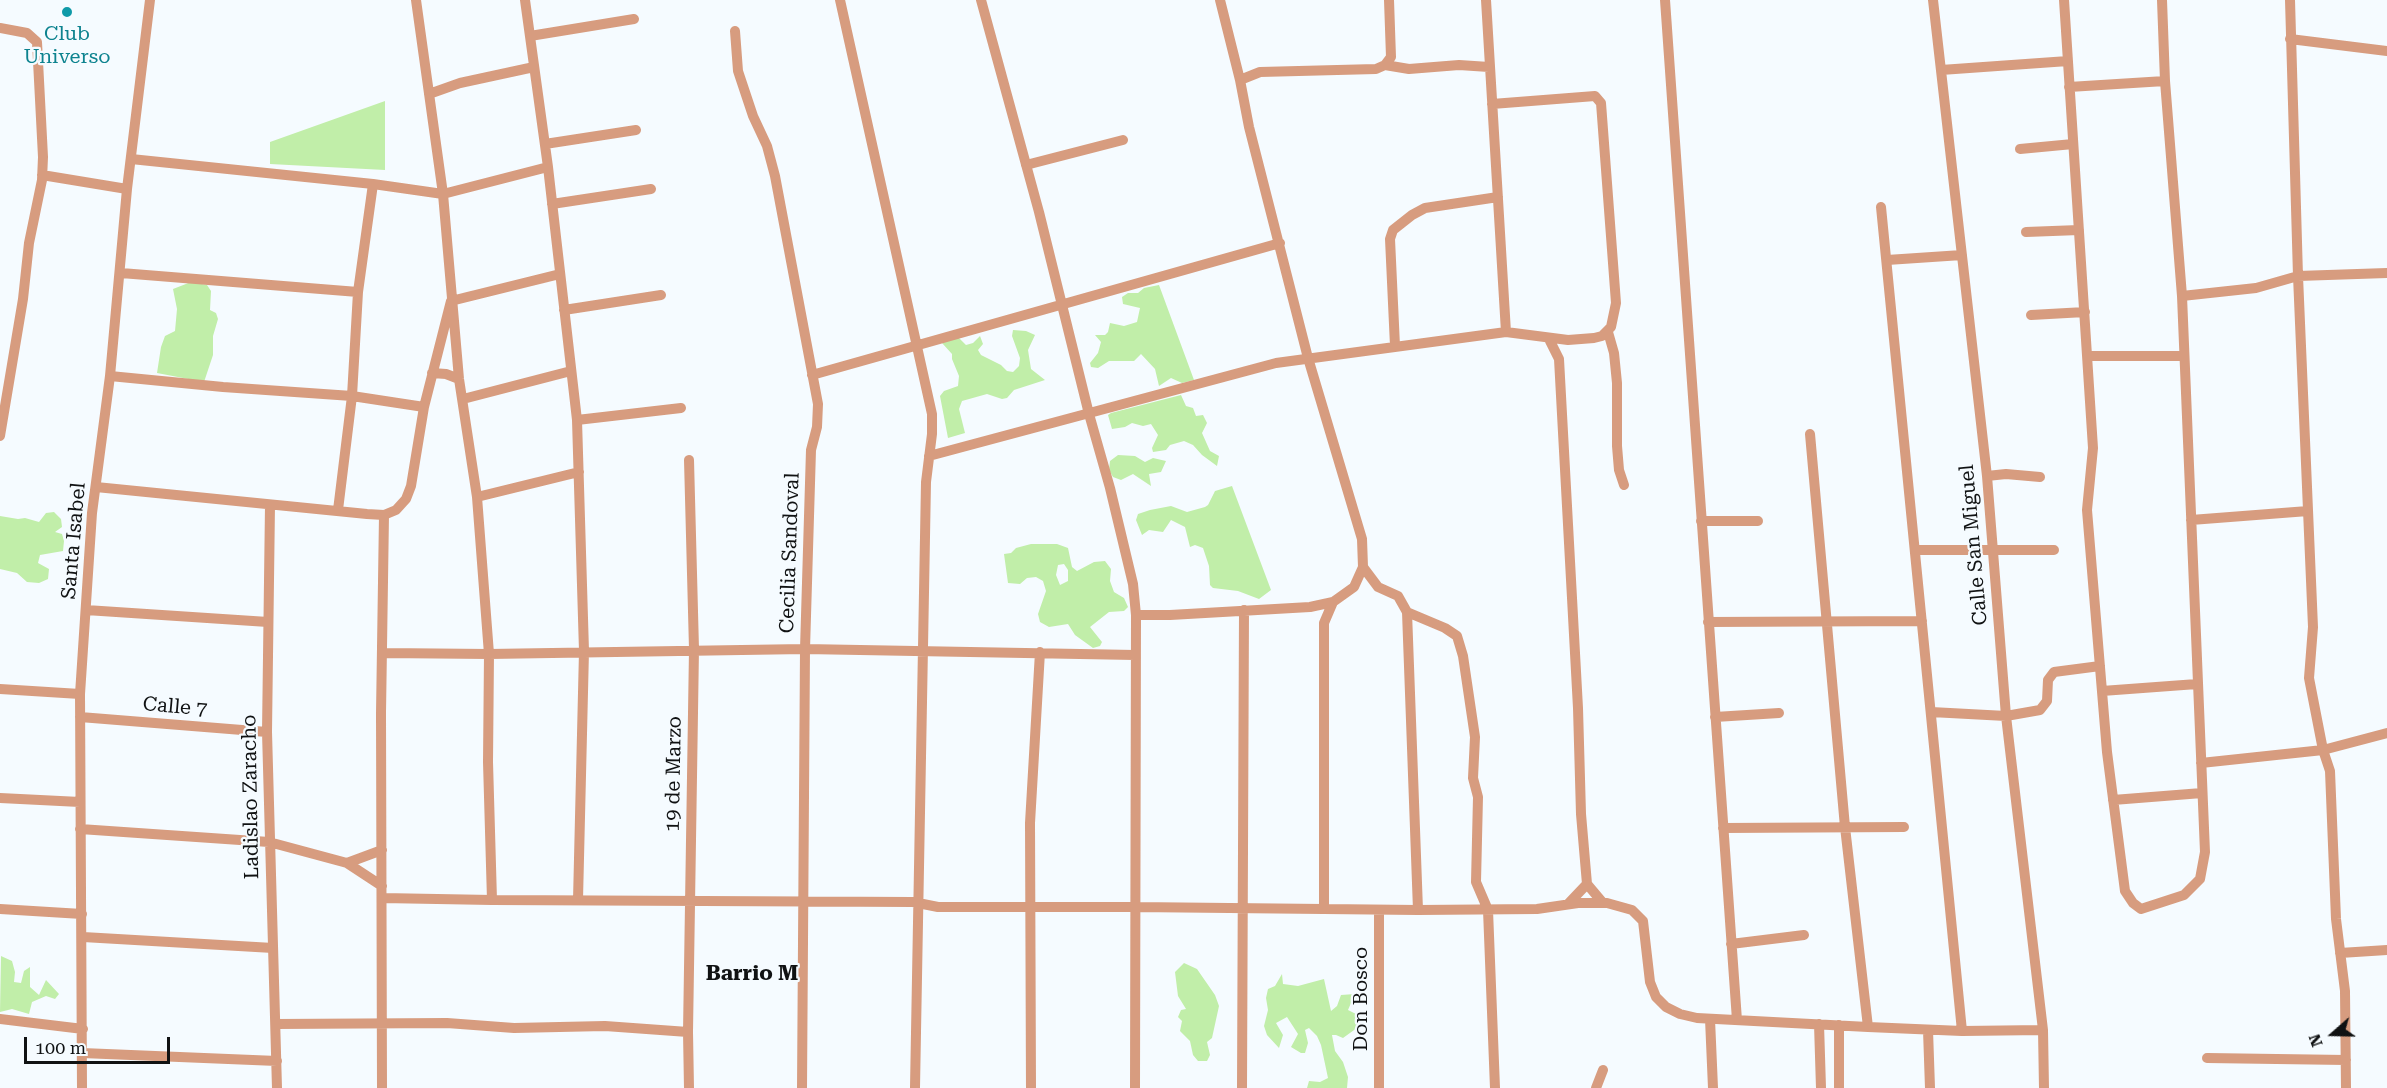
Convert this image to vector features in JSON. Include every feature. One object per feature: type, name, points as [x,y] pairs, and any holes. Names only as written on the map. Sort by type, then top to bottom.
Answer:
[{"type":"street","name":"Santa Isabel","points":[[82,1088],[80,694],[96,487],[121,273],[127,189],[150,0]]},
{"type":"street","points":[[416,0],[443,194],[459,379],[477,497],[489,654],[488,762],[492,900]]},
{"type":"street","points":[[525,0],[548,167],[577,420],[584,651],[578,900]]},
{"type":"street","points":[[840,0],[932,414],[926,482],[915,1088]]},
{"type":"street","points":[[981,0],[1026,165],[1133,584],[1136,615],[1135,1088]]},
{"type":"street","points":[[1136,615],[1310,607],[1333,602],[1354,587],[1363,567],[1362,539],[1308,358],[1249,127],[1220,0]]},
{"type":"street","points":[[1240,80],[1260,72],[1376,69],[1385,65],[1391,57],[1389,0]]},
{"type":"street","points":[[1486,0],[1506,332]]},
{"type":"street","points":[[1665,0],[1737,1020]]},
{"type":"street","name":"Calle San Miguel","points":[[1933,0],[1987,476],[2006,716],[2043,1030],[2044,1088]]},
{"type":"street","points":[[2064,0],[2093,448],[2087,510],[2102,691],[2125,891],[2133,903],[2141,909],[2184,895],[2200,879],[2205,852],[2182,296],[2165,81],[2162,0]]},
{"type":"street","points":[[2290,0],[2298,276],[2313,627],[2309,678],[2323,750],[2330,771],[2336,919],[2345,991],[2346,1088]]},
{"type":"street","points":[[530,36],[634,18]]},
{"type":"street","points":[[0,28],[27,33],[37,42],[42,175],[29,243],[11,376],[0,436]]},
{"type":"street","name":"Cecilia Sandoval","points":[[735,31],[738,71],[753,116],[767,146],[775,176],[818,404],[817,427],[811,450],[805,649],[802,1088]]},
{"type":"street","points":[[2290,39],[2387,51]]},
{"type":"street","points":[[1941,70],[2068,61]]},
{"type":"street","points":[[1385,65],[1409,69],[1459,65],[1490,67]]},
{"type":"street","points":[[429,94],[460,83],[534,67]]},
{"type":"street","points":[[2069,87],[2165,81]]},
{"type":"street","points":[[1492,104],[1595,96],[1600,103],[1616,303],[1614,319],[1608,332],[1614,353],[1617,382],[1617,446],[1619,470],[1624,485]]},
{"type":"street","points":[[545,144],[636,130]]},
{"type":"street","points":[[1026,165],[1123,140]]},
{"type":"street","points":[[2020,149],[2073,144]]},
{"type":"street","points":[[131,159],[373,184],[443,194],[548,167]]},
{"type":"street","points":[[42,175],[127,189]]},
{"type":"street","points":[[338,510],[352,396],[358,292],[373,184]]},
{"type":"street","points":[[552,204],[651,189]]},
{"type":"street","points":[[1395,346],[1390,239],[1393,230],[1425,208],[1498,197]]},
{"type":"street","points":[[1881,207],[1962,1031]]},
{"type":"street","points":[[2026,232],[2079,230]]},
{"type":"street","points":[[812,375],[1280,243]]},
{"type":"street","points":[[1887,260],[1962,255]]},
{"type":"street","points":[[121,273],[358,292]]},
{"type":"street","points":[[2182,296],[2256,288],[2298,276],[2387,273]]},
{"type":"street","points":[[451,301],[560,274]]},
{"type":"street","points":[[564,310],[662,295]]},
{"type":"street","points":[[96,487],[384,515],[396,510],[406,500],[411,486],[424,407],[451,301]]},
{"type":"street","points":[[2031,315],[2085,312]]},
{"type":"street","points":[[929,456],[1276,363],[1506,332],[1568,340],[1594,338],[1608,332]]},
{"type":"street","points":[[1549,339],[1559,359],[1578,708],[1581,814],[1587,884],[1602,903]]},
{"type":"street","points":[[1559,359],[1568,340]]},
{"type":"street","points":[[2088,356],[2184,356]]},
{"type":"street","points":[[462,399],[571,371]]},
{"type":"street","points":[[432,373],[446,374],[459,379]]},
{"type":"street","points":[[110,376],[352,396],[424,407]]},
{"type":"street","points":[[577,420],[681,408]]},
{"type":"street","points":[[1810,434],[1845,826],[1868,1027]]},
{"type":"street","name":"19 de Marzo","points":[[688,460],[694,649],[689,1088]]},
{"type":"street","points":[[477,497],[579,472]]},
{"type":"street","points":[[1987,476],[2006,474],[2040,477]]},
{"type":"street","name":"Ladislao Zaracho","points":[[270,505],[267,732],[277,1088]]},
{"type":"street","points":[[2191,520],[2308,511]]},
{"type":"street","points":[[382,1088],[384,515]]},
{"type":"street","points":[[1701,521],[1758,521]]},
{"type":"street","points":[[1915,550],[2054,550]]},
{"type":"street","points":[[1363,567],[1378,586],[1398,596],[1407,612],[1418,910]]},
{"type":"street","points":[[1324,909],[1324,623],[1333,602]]},
{"type":"street","points":[[86,610],[268,622]]},
{"type":"street","points":[[1242,1088],[1244,610]]},
{"type":"street","points":[[1407,612],[1445,628],[1457,636],[1463,656],[1474,737],[1473,778],[1478,796],[1476,882],[1488,910],[1495,1088]]},
{"type":"street","points":[[1708,622],[1922,621]]},
{"type":"street","points":[[383,653],[489,654],[805,649],[1135,655]]},
{"type":"street","points":[[1031,1088],[1030,823],[1040,652]]},
{"type":"street","points":[[1931,712],[2006,716],[2040,710],[2047,701],[2048,680],[2054,672],[2100,666]]},
{"type":"street","points":[[2102,691],[2197,684]]},
{"type":"street","points":[[0,689],[80,694]]},
{"type":"street","points":[[1715,717],[1779,714]]},
{"type":"street","name":"Calle 7","points":[[80,717],[267,732]]},
{"type":"street","points":[[2201,763],[2323,750],[2387,733]]},
{"type":"street","points":[[2113,800],[2202,793]]},
{"type":"street","points":[[0,798],[80,802]]},
{"type":"street","points":[[1723,828],[1904,827]]},
{"type":"street","points":[[81,829],[269,842],[347,863],[382,892],[492,900],[804,901],[917,903],[938,907],[1418,910],[1537,909],[1568,904],[1602,903],[1632,910],[1643,921],[1650,982],[1656,997],[1666,1008],[1680,1014],[1710,1019],[1928,1030],[2043,1030]]},
{"type":"street","points":[[347,863],[382,850]]},
{"type":"street","points":[[1568,904],[1587,884]]},
{"type":"street","points":[[0,909],[82,914]]},
{"type":"street","name":"Don Bosco","points":[[1379,909],[1379,1088]]},
{"type":"street","points":[[1731,944],[1804,935]]},
{"type":"street","points":[[83,937],[273,948]]},
{"type":"street","points":[[2340,952],[2387,950]]},
{"type":"street","points":[[0,1019],[83,1029]]},
{"type":"street","points":[[1710,1019],[1713,1088]]},
{"type":"street","points":[[276,1024],[447,1023],[514,1028],[605,1026],[688,1032]]},
{"type":"street","points":[[1819,1024],[1821,1088]]},
{"type":"street","points":[[1839,1025],[1839,1088]]},
{"type":"street","points":[[1928,1030],[1930,1088]]},
{"type":"street","points":[[82,1053],[277,1061]]},
{"type":"street","points":[[2207,1058],[2346,1060]]},
{"type":"street","points":[[1596,1088],[1604,1070]]},
{"type":"green space","points":[[385,101],[385,170],[270,164],[270,142]]},
{"type":"green space","points":[[191,282],[207,285],[211,291],[210,310],[216,313],[218,319],[213,336],[213,355],[204,382],[157,373],[165,336],[175,331],[177,309],[173,289]]},
{"type":"green space","points":[[1159,285],[1194,380],[1182,383],[1171,378],[1159,386],[1155,369],[1141,354],[1134,361],[1109,361],[1098,368],[1091,367],[1090,363],[1098,353],[1101,342],[1095,335],[1105,335],[1110,323],[1124,326],[1137,322],[1140,308],[1123,304],[1122,297],[1128,293],[1138,293],[1144,288]]},
{"type":"green space","points":[[1013,330],[1026,331],[1035,335],[1028,350],[1031,369],[1045,380],[1014,390],[1007,398],[1002,399],[987,394],[962,401],[959,409],[965,433],[948,438],[940,396],[944,391],[958,386],[959,376],[952,354],[942,343],[957,336],[966,345],[973,343],[980,336],[983,344],[978,350],[981,355],[1001,365],[1007,371],[1013,372],[1019,366],[1020,358],[1012,336]]},
{"type":"green space","points":[[1181,395],[1186,406],[1193,408],[1196,416],[1203,415],[1207,423],[1202,433],[1210,451],[1219,456],[1217,466],[1193,445],[1184,441],[1170,445],[1166,450],[1153,452],[1152,448],[1158,435],[1151,424],[1143,426],[1132,423],[1125,427],[1112,429],[1108,415],[1111,413]]},
{"type":"green space","points":[[1118,455],[1135,456],[1145,462],[1153,458],[1166,461],[1161,472],[1149,474],[1151,486],[1133,474],[1121,480],[1113,477],[1109,470],[1110,461]]},
{"type":"green space","points":[[1232,486],[1271,590],[1259,599],[1238,591],[1213,588],[1210,585],[1209,566],[1203,548],[1195,545],[1190,547],[1185,527],[1171,520],[1163,532],[1149,530],[1142,535],[1136,520],[1138,514],[1171,506],[1187,512],[1205,507],[1215,491]]},
{"type":"green space","points":[[54,512],[61,519],[62,527],[55,532],[62,534],[64,541],[63,551],[40,555],[38,563],[49,569],[48,579],[39,583],[27,582],[17,573],[0,569],[0,516],[25,518],[39,522],[46,513]]},
{"type":"green space","points":[[1031,544],[1057,544],[1068,548],[1072,567],[1077,571],[1094,562],[1105,561],[1111,569],[1110,581],[1114,592],[1124,598],[1128,607],[1124,611],[1109,612],[1090,627],[1102,642],[1100,646],[1093,648],[1075,635],[1068,624],[1049,627],[1040,622],[1038,614],[1046,591],[1043,581],[1036,577],[1027,578],[1020,584],[1008,583],[1004,554],[1011,553],[1016,548]],"holes":[[[1064,564],[1068,570],[1068,581],[1060,585],[1056,575],[1058,565]]]},
{"type":"green space","points":[[1,956],[12,961],[15,972],[14,982],[21,983],[24,971],[30,967],[30,987],[39,995],[46,980],[59,994],[55,999],[46,996],[32,1002],[29,1014],[12,1009],[0,1012]]},
{"type":"green space","points":[[1184,963],[1197,969],[1215,995],[1219,1006],[1212,1038],[1207,1042],[1210,1055],[1207,1061],[1198,1061],[1193,1055],[1190,1041],[1180,1031],[1182,1021],[1178,1017],[1181,1010],[1186,1009],[1178,996],[1175,972]]},
{"type":"green space","points":[[1282,974],[1283,984],[1298,986],[1324,979],[1331,1011],[1337,1006],[1341,995],[1355,994],[1360,1003],[1351,1003],[1348,1010],[1368,1020],[1343,1038],[1332,1035],[1335,1051],[1343,1062],[1348,1077],[1347,1088],[1307,1088],[1309,1081],[1320,1082],[1328,1078],[1321,1045],[1317,1036],[1309,1028],[1305,1030],[1308,1043],[1305,1053],[1291,1047],[1298,1034],[1287,1017],[1276,1023],[1283,1035],[1279,1048],[1267,1035],[1264,1026],[1268,1010],[1266,998],[1268,989],[1275,986]]},
{"type":"place","name":"Club Universo","points":[[67,12]]},
{"type":"district","name":"Barrio M","points":[[752,974]]}]
